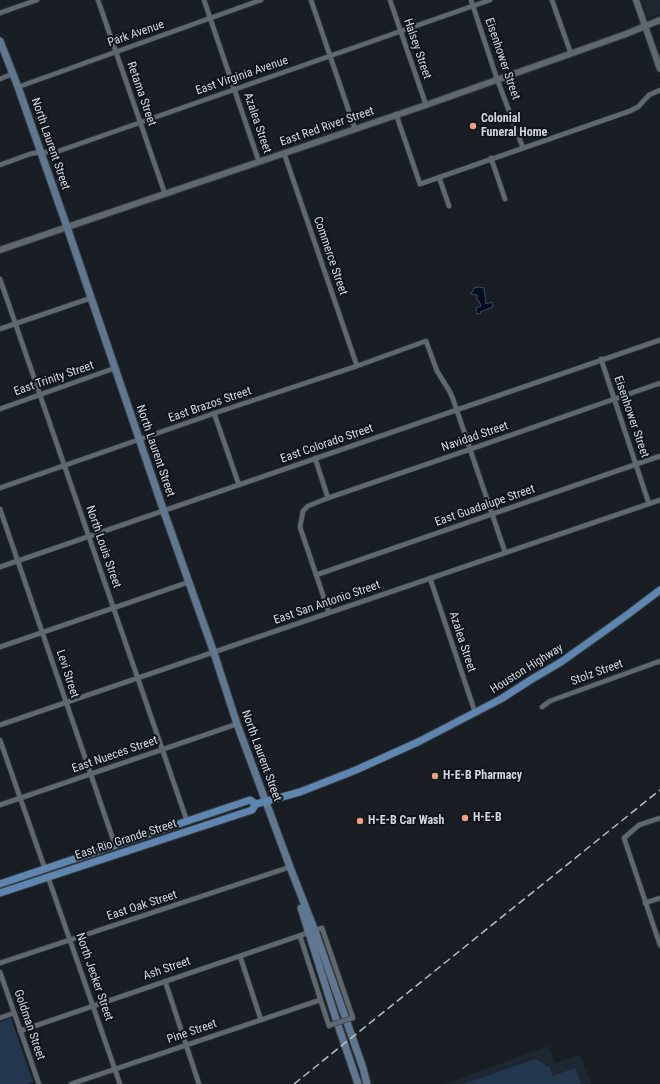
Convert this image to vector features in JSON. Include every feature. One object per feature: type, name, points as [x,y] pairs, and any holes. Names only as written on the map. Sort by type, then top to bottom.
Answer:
[{"type":"main road","name":"North Laurent Street","points":[[0,41],[41,152],[139,440],[214,652],[237,724],[315,930],[363,1068],[367,1084]]},
{"type":"main road","name":"Houston Highway","points":[[398,752],[501,699],[561,662],[660,590]]},
{"type":"main road","name":"East Rio Grande Street","points":[[0,893],[252,810],[256,804],[300,792],[398,752]]},
{"type":"main road","name":"East Rio Grande Street","points":[[0,884],[250,800],[256,804]]},
{"type":"main road","name":"North Laurent Street","points":[[315,930],[335,1016],[358,1084]]},
{"type":"street","points":[[0,14],[37,0]]},
{"type":"street","name":"Retama Street","points":[[98,0],[165,194]]},
{"type":"street","name":"Azalea Street","points":[[204,0],[259,162]]},
{"type":"street","name":"Park Avenue","points":[[18,87],[261,0]]},
{"type":"street","points":[[311,0],[355,129]]},
{"type":"street","name":"Halsey Street","points":[[390,0],[426,105]]},
{"type":"street","name":"Eisenhower Street","points":[[471,0],[523,148]]},
{"type":"street","name":"East Virginia Avenue","points":[[0,165],[30,154],[56,152],[490,0]]},
{"type":"street","points":[[552,0],[571,54]]},
{"type":"street","points":[[636,0],[660,69]]},
{"type":"street","name":"East Red River Street","points":[[0,250],[426,105],[571,54],[660,20]]},
{"type":"street","points":[[0,79],[12,74]]},
{"type":"street","points":[[396,114],[420,184],[638,107],[649,95],[660,90]]},
{"type":"street","name":"Commerce Street","points":[[284,153],[358,366]]},
{"type":"street","points":[[491,158],[505,199]]},
{"type":"street","points":[[439,177],[448,206]]},
{"type":"street","name":"North Louis Street","points":[[0,279],[187,821]]},
{"type":"street","points":[[0,329],[91,298]]},
{"type":"street","name":"East Colorado Street","points":[[0,567],[164,512],[315,458],[660,340]]},
{"type":"street","name":"East Brazos Street","points":[[0,488],[214,413],[358,366],[426,341],[437,371],[450,392],[457,410]]},
{"type":"street","name":"Eisenhower Street","points":[[601,360],[637,464],[649,504]]},
{"type":"street","name":"East Trinity Street","points":[[0,408],[115,368]]},
{"type":"street","name":"Navidad Street","points":[[316,575],[300,527],[303,511],[308,506],[660,383]]},
{"type":"street","points":[[457,410],[505,552]]},
{"type":"street","points":[[214,413],[239,485]]},
{"type":"street","name":"East Guadalupe Street","points":[[316,575],[660,456]]},
{"type":"street","points":[[315,458],[328,498]]},
{"type":"street","name":"East San Antonio Street","points":[[0,725],[660,500]]},
{"type":"street","name":"Levi Street","points":[[0,509],[115,845]]},
{"type":"street","points":[[316,575],[329,613]]},
{"type":"street","name":"Azalea Street","points":[[430,578],[475,712]]},
{"type":"street","points":[[0,646],[189,582]]},
{"type":"street","name":"Stolz Street","points":[[542,707],[550,701],[660,661]]},
{"type":"street","name":"East Nueces Street","points":[[0,805],[237,724]]},
{"type":"street","points":[[0,740],[45,869]]},
{"type":"street","points":[[660,818],[639,825],[624,838],[660,945]]},
{"type":"street","name":"East Oak Street","points":[[0,963],[290,867]]},
{"type":"street","name":"North Jecker Street","points":[[48,877],[120,1084]]},
{"type":"street","points":[[645,903],[660,898]]},
{"type":"street","points":[[300,936],[329,1026],[353,1018],[315,930]]},
{"type":"street","name":"Ash Street","points":[[20,1031],[315,930]]},
{"type":"street","points":[[240,956],[261,1020]]},
{"type":"street","name":"Goldman Street","points":[[0,972],[39,1084]]},
{"type":"street","points":[[165,981],[199,1084]]},
{"type":"street","name":"Pine Street","points":[[71,1084],[320,1000]]},
{"type":"street","points":[[0,1018],[14,1013]]},
{"type":"shaded area","points":[[642,0],[660,0],[660,14],[648,19]]},
{"type":"shaded area","points":[[474,288],[484,288],[486,304],[492,302],[493,307],[477,314],[476,308],[481,306],[477,300],[477,295],[471,294]]},
{"type":"shaded area","points":[[11,1018],[33,1082],[27,1084],[0,1084],[0,1022]]},
{"type":"shaded area","points":[[549,1046],[555,1063],[580,1055],[591,1084],[444,1084]]},
{"type":"shaded area","points":[[536,1059],[550,1068],[553,1076],[575,1068],[581,1084],[463,1084]]},
{"type":"railway","points":[[294,1084],[660,790]]},
{"type":"place","name":"Colonial Funeral Home","points":[[473,126]]},
{"type":"place","name":"H-E-B Pharmacy","points":[[435,776]]},
{"type":"place","name":"H-E-B","points":[[465,818]]},
{"type":"place","name":"H-E-B Car Wash","points":[[360,821]]}]
